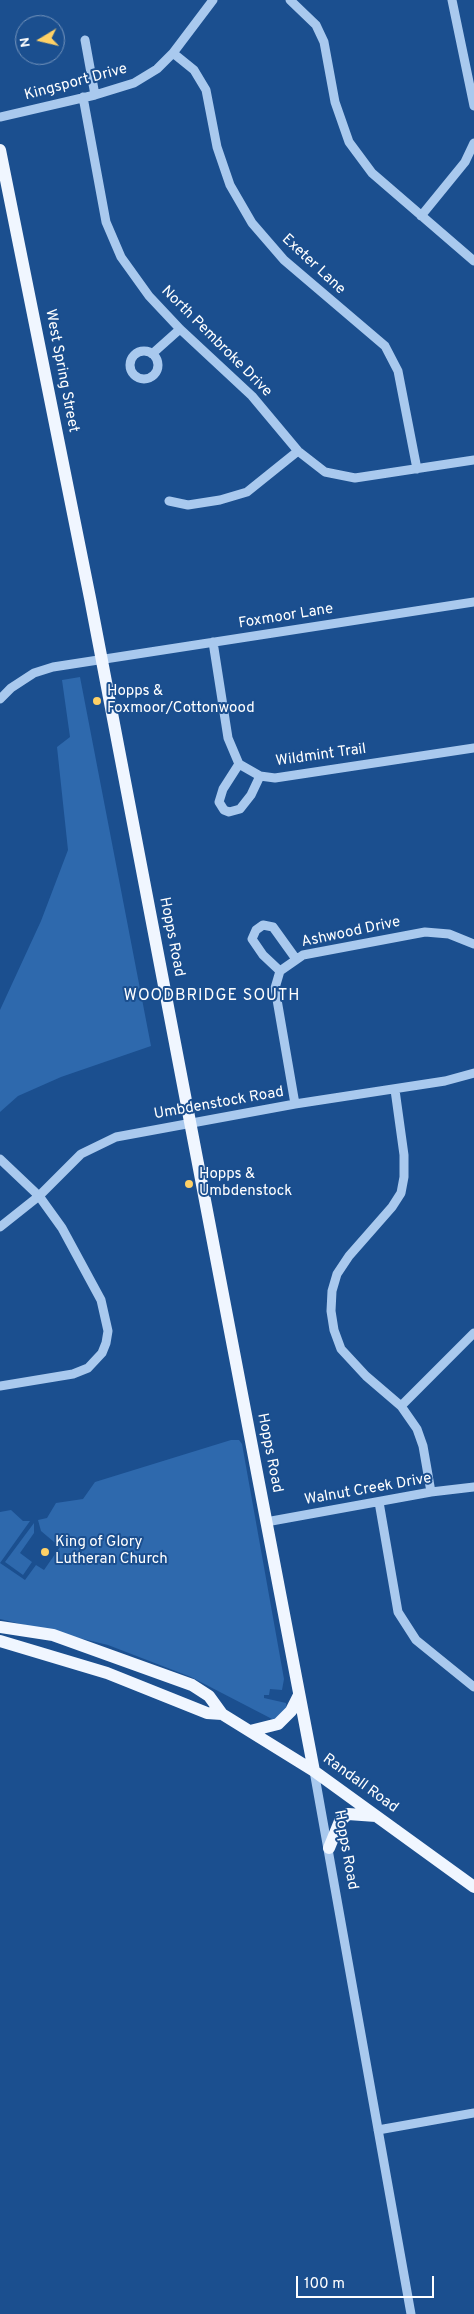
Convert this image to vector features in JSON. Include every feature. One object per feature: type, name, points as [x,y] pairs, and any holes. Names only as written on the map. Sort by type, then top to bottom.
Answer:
[{"type":"main road","name":"West Spring Street","points":[[0,150],[90,598]]},
{"type":"main road","name":"Hopps Road","points":[[90,598],[314,1771]]},
{"type":"main road","name":"Randall Road","points":[[0,1627],[53,1635],[192,1685],[209,1696],[222,1714],[314,1771],[474,1887]]},
{"type":"main road","name":"Randall Road","points":[[0,1641],[107,1672],[207,1713],[222,1714]]},
{"type":"main road","points":[[250,1731],[278,1724],[291,1710],[299,1695]]},
{"type":"main road","points":[[329,1848],[340,1821],[348,1814],[376,1816]]},
{"type":"street","name":"Kingsport Drive","points":[[0,118],[95,95],[134,83],[157,69],[173,53],[213,0]]},
{"type":"street","points":[[290,0],[316,25],[324,42],[335,102],[349,142],[372,173],[474,261]]},
{"type":"street","points":[[452,0],[474,106]]},
{"type":"street","points":[[85,40],[95,95]]},
{"type":"street","name":"Exeter Lane","points":[[173,53],[194,70],[206,90],[217,147],[230,185],[252,223],[284,260],[385,346],[398,371],[417,468]]},
{"type":"street","name":"North Pembroke Drive","points":[[83,97],[106,222],[121,257],[149,296],[180,329],[252,396],[298,451],[325,472],[355,478],[474,460]]},
{"type":"street","points":[[421,216],[465,162],[474,143]]},
{"type":"street","points":[[152,354],[180,329]]},
{"type":"street","points":[[169,501],[188,505],[220,500],[248,492],[298,451]]},
{"type":"street","name":"Foxmoor Lane","points":[[0,699],[11,688],[34,673],[53,666],[474,602]]},
{"type":"street","points":[[213,642],[228,738],[239,764],[223,789],[219,802],[224,810],[229,812],[240,809],[251,795],[260,776]]},
{"type":"street","name":"Wildmint Trail","points":[[239,764],[260,776],[275,778],[474,748]]},
{"type":"street","points":[[295,1104],[275,988],[280,971],[263,955],[252,939],[256,930],[263,925],[273,927],[296,959]]},
{"type":"street","name":"Ashwood Drive","points":[[280,971],[303,955],[425,932],[449,934],[474,944]]},
{"type":"street","name":"Umbdenstock Road","points":[[0,1227],[39,1196],[81,1154],[100,1143],[134,1133],[295,1104],[395,1090],[445,1081],[474,1072]]},
{"type":"street","points":[[395,1090],[404,1155],[404,1177],[400,1193],[392,1207],[349,1256],[337,1274],[332,1291],[331,1311],[334,1330],[341,1349],[366,1376],[401,1406],[417,1429],[423,1446],[431,1492]]},
{"type":"street","points":[[0,1159],[39,1196],[62,1228],[101,1300],[108,1331],[106,1343],[96,1360],[81,1371],[0,1386]]},
{"type":"street","points":[[401,1406],[474,1333]]},
{"type":"street","name":"Walnut Creek Drive","points":[[266,1522],[431,1492],[474,1487]]},
{"type":"street","points":[[379,1502],[398,1612],[416,1640],[474,1687]]},
{"type":"street","name":"Hopps Road","points":[[314,1771],[411,2314]]},
{"type":"street","points":[[378,2130],[474,2113]]},
{"type":"shaded area","points":[[80,677],[151,1046],[61,1077],[18,1096],[0,1112],[0,1010],[41,921],[68,850],[57,747],[70,737],[62,680]]},
{"type":"shaded area","points":[[231,1440],[239,1440],[242,1444],[284,1679],[282,1690],[270,1689],[269,1695],[264,1695],[264,1698],[286,1703],[287,1711],[274,1720],[191,1677],[108,1645],[0,1619],[0,1563],[25,1580],[36,1565],[44,1570],[60,1547],[41,1531],[38,1520],[47,1518],[56,1503],[83,1499],[95,1482]]},
{"type":"shaded area","points":[[11,1510],[23,1521],[30,1521],[0,1563],[0,1512]]},
{"type":"shaded area","points":[[34,1523],[34,1533],[20,1553],[32,1562],[23,1575],[5,1562]]},
{"type":"place","name":"Hopps & Foxmoor/Cottonwood","points":[[97,701]]},
{"type":"place","name":"Hopps & Umbdenstock","points":[[189,1184]]},
{"type":"place","name":"King of Glory Lutheran Church","points":[[45,1552]]},
{"type":"district","name":"WOODBRIDGE SOUTH","points":[[212,997]]}]
